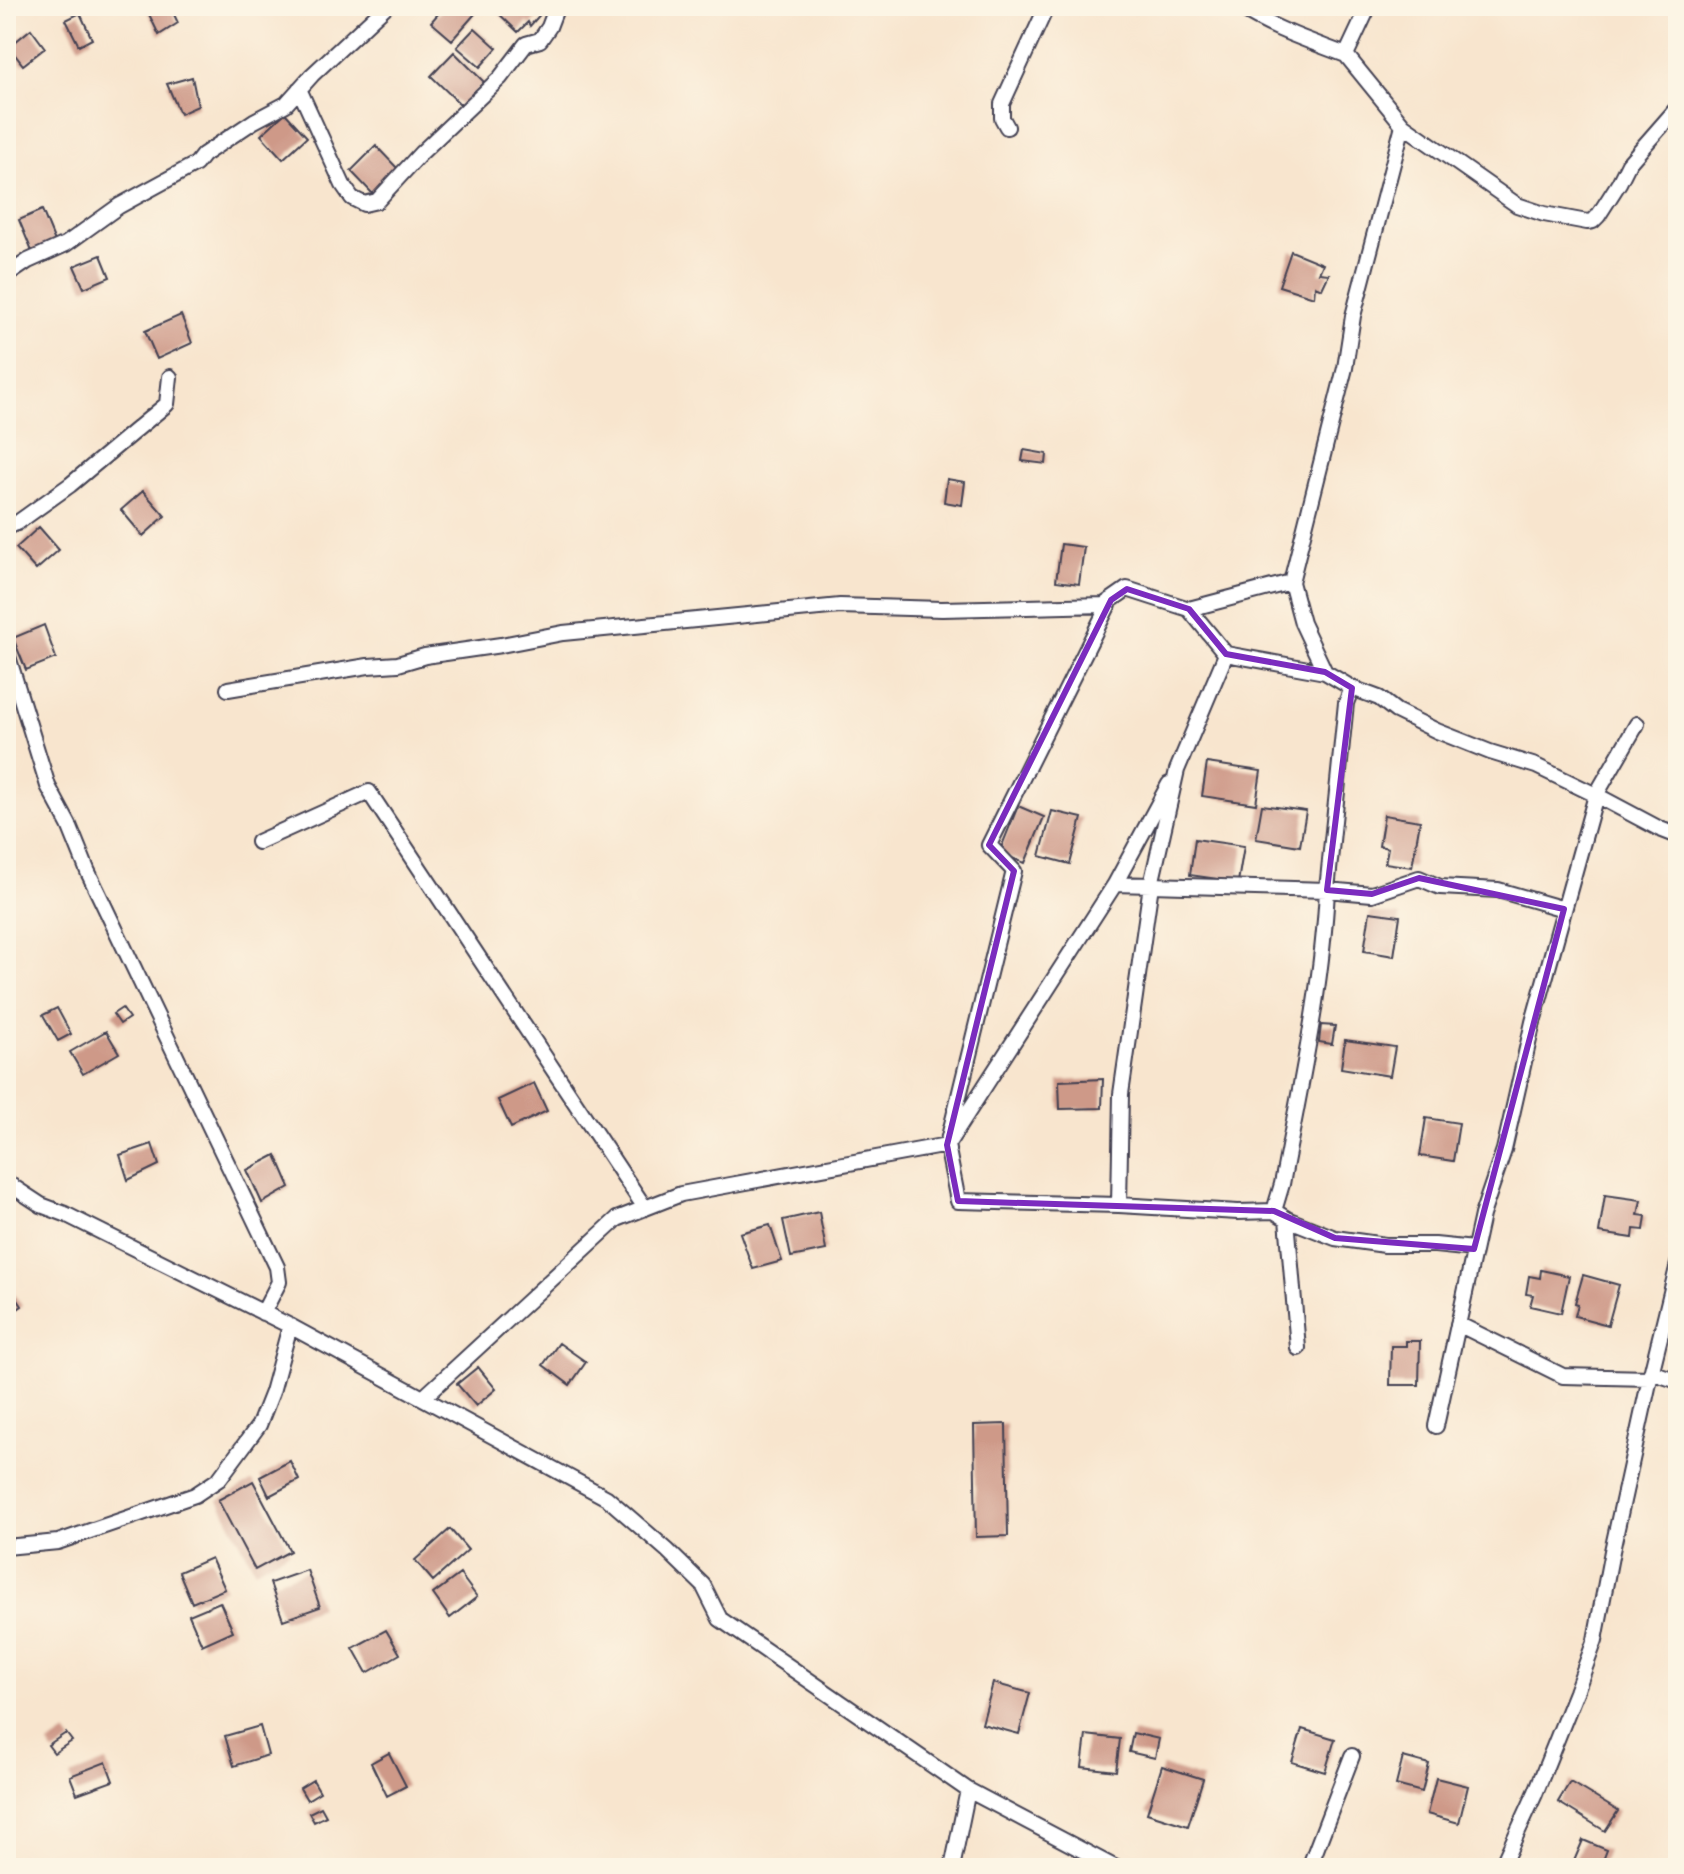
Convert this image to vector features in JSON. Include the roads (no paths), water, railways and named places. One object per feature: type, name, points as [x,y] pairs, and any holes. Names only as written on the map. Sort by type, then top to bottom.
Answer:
[{"type":"street","points":[[6,276],[28,261],[66,244],[119,206],[196,164],[203,155],[254,121],[286,104],[312,75],[386,6]]},
{"type":"street","points":[[299,89],[343,185],[352,198],[364,204],[377,201],[421,153],[500,78],[526,44],[540,40],[557,6]]},
{"type":"street","points":[[1007,127],[1002,118],[1002,104],[1047,6]]},
{"type":"street","points":[[1237,6],[1282,29],[1346,55],[1403,125],[1517,205],[1544,214],[1593,221],[1629,163],[1678,107]]},
{"type":"street","points":[[1346,55],[1369,6]]},
{"type":"street","points":[[1325,672],[1302,623],[1291,582],[1345,368],[1353,316],[1403,125]]},
{"type":"street","points":[[6,527],[17,523],[70,485],[167,404],[170,377]]},
{"type":"street","points":[[1189,609],[1291,582]]},
{"type":"street","points":[[228,689],[398,664],[425,656],[563,633],[840,606],[942,609],[1104,605],[1127,589],[1189,609],[1226,654],[1325,672],[1437,731],[1536,766],[1678,836]]},
{"type":"street","points":[[1111,600],[989,845],[1014,871],[947,1145],[958,1201],[1119,1205],[1281,1215],[1335,1238],[1385,1245],[1474,1249]]},
{"type":"street","points":[[6,650],[48,786],[277,1267],[279,1282],[263,1313]]},
{"type":"street","points":[[423,1398],[617,1219],[681,1194],[947,1145],[1115,884],[1177,770],[1226,654]]},
{"type":"street","points":[[1298,1348],[1281,1215],[1282,1184],[1325,936],[1346,703],[1352,688]]},
{"type":"street","points":[[1436,1426],[1482,1215],[1504,1150],[1533,1022],[1596,795],[1637,724]]},
{"type":"street","points":[[1119,1205],[1121,1094],[1151,885],[1177,770]]},
{"type":"street","points":[[258,842],[369,792],[645,1208]]},
{"type":"street","points":[[1115,884],[1372,894],[1419,878],[1440,887],[1498,890],[1564,909]]},
{"type":"street","points":[[6,1182],[41,1205],[290,1326],[607,1498],[703,1585],[720,1619],[968,1790],[1116,1868]]},
{"type":"street","points":[[1501,1868],[1535,1794],[1595,1640],[1650,1375],[1678,1264]]},
{"type":"street","points":[[1458,1324],[1563,1376],[1650,1375],[1678,1381]]},
{"type":"street","points":[[6,1547],[58,1542],[195,1495],[219,1479],[259,1425],[272,1392],[290,1326]]},
{"type":"street","points":[[1309,1868],[1352,1756]]},
{"type":"street","points":[[952,1868],[968,1790]]}]
